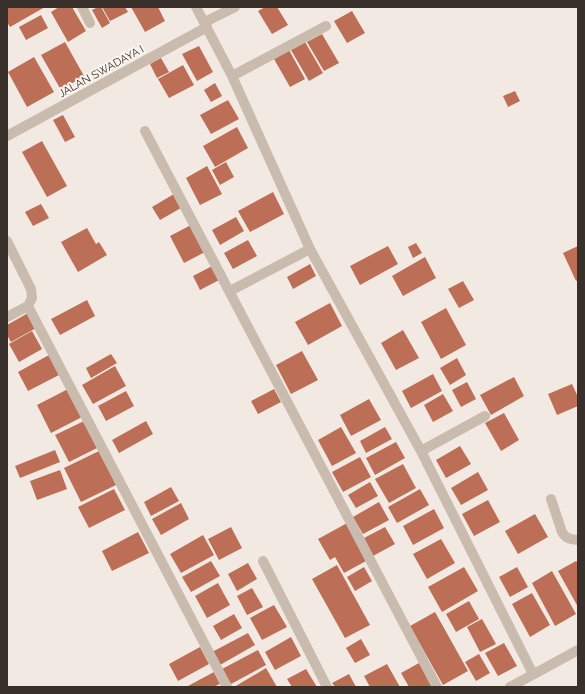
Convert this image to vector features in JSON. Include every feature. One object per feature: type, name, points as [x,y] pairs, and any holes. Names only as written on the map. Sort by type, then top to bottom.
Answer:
[{"type":"street","points":[[82,7],[90,23]]},
{"type":"street","points":[[196,7],[232,76],[310,249],[421,451],[533,674]]},
{"type":"street","name":"JALAN SWADAYA I","points":[[7,136],[235,7]]},
{"type":"street","points":[[232,76],[326,26]]},
{"type":"street","points":[[145,131],[437,687]]},
{"type":"street","points":[[7,241],[31,289],[32,298],[28,306],[7,317]]},
{"type":"street","points":[[230,291],[310,249]]},
{"type":"street","points":[[28,306],[227,687]]},
{"type":"street","points":[[421,451],[485,416]]},
{"type":"street","points":[[551,499],[565,537],[578,540]]},
{"type":"street","points":[[263,561],[327,687]]},
{"type":"street","points":[[510,687],[578,650]]},
{"type":"building","points":[[7,7],[45,7],[10,27],[7,22]]},
{"type":"building","points":[[59,7],[72,7],[86,31],[68,42],[51,12]]},
{"type":"building","points":[[101,7],[110,23],[102,28],[92,10]]},
{"type":"building","points":[[102,7],[125,7],[128,12],[110,21]]},
{"type":"building","points":[[131,7],[158,7],[165,21],[145,32]]},
{"type":"building","points":[[265,7],[277,7],[288,25],[272,34],[258,11]]},
{"type":"building","points":[[352,11],[365,33],[347,43],[334,21]]},
{"type":"building","points":[[41,15],[48,28],[26,40],[19,27]]},
{"type":"building","points":[[322,34],[339,63],[324,71],[307,42]]},
{"type":"building","points":[[65,42],[84,76],[61,90],[41,55]]},
{"type":"building","points":[[305,42],[323,73],[309,81],[291,50]]},
{"type":"building","points":[[199,46],[213,72],[197,81],[182,54]]},
{"type":"building","points":[[289,50],[305,79],[290,87],[274,59]]},
{"type":"building","points":[[34,57],[54,92],[27,107],[8,72]]},
{"type":"building","points":[[161,58],[169,72],[157,78],[150,64]]},
{"type":"building","points":[[183,65],[194,85],[169,98],[158,79]]},
{"type":"building","points":[[215,83],[222,96],[211,102],[204,90]]},
{"type":"building","points":[[515,91],[520,101],[508,107],[503,96]]},
{"type":"building","points":[[228,100],[239,119],[211,134],[200,115]]},
{"type":"building","points":[[63,115],[75,137],[65,142],[53,120]]},
{"type":"building","points":[[237,127],[248,148],[215,167],[203,146]]},
{"type":"building","points":[[42,141],[67,186],[47,197],[22,152]]},
{"type":"building","points":[[226,162],[234,177],[220,185],[212,170]]},
{"type":"building","points":[[207,166],[222,194],[200,205],[186,178]]},
{"type":"building","points":[[273,192],[284,214],[250,232],[238,211]]},
{"type":"building","points":[[174,194],[181,208],[160,220],[152,207]]},
{"type":"building","points":[[41,204],[49,218],[33,226],[25,212]]},
{"type":"building","points":[[236,217],[244,231],[220,245],[212,230]]},
{"type":"building","points":[[191,225],[205,252],[184,263],[170,236]]},
{"type":"building","points":[[87,228],[96,244],[99,242],[107,255],[78,272],[61,242]]},
{"type":"building","points":[[248,240],[257,256],[233,269],[224,253]]},
{"type":"building","points":[[416,243],[422,253],[413,258],[408,247]]},
{"type":"building","points":[[388,246],[398,264],[360,285],[350,266]]},
{"type":"building","points":[[578,246],[578,280],[576,281],[563,253]]},
{"type":"building","points":[[425,257],[436,278],[403,296],[392,276]]},
{"type":"building","points":[[310,264],[316,276],[293,289],[287,277]]},
{"type":"building","points":[[214,265],[221,279],[200,290],[193,276]]},
{"type":"building","points":[[463,281],[474,300],[459,308],[448,289]]},
{"type":"building","points":[[87,300],[95,316],[60,335],[51,319]]},
{"type":"building","points":[[330,303],[342,326],[308,345],[295,322]]},
{"type":"building","points":[[446,308],[466,345],[441,359],[421,322]]},
{"type":"building","points":[[30,312],[38,327],[11,342],[7,335],[7,325]]},
{"type":"building","points":[[403,330],[419,358],[396,370],[381,343]]},
{"type":"building","points":[[32,331],[42,349],[19,362],[9,344]]},
{"type":"building","points":[[302,351],[318,380],[291,394],[276,365]]},
{"type":"building","points":[[111,354],[117,363],[91,378],[86,368]]},
{"type":"building","points":[[49,355],[59,375],[28,391],[18,372]]},
{"type":"building","points":[[457,358],[466,375],[450,385],[440,368]]},
{"type":"building","points":[[115,366],[126,386],[93,404],[82,385]]},
{"type":"building","points":[[433,374],[442,391],[411,408],[402,391]]},
{"type":"building","points":[[514,377],[524,396],[491,415],[480,395]]},
{"type":"building","points":[[467,382],[476,399],[461,407],[452,390]]},
{"type":"building","points":[[572,384],[578,397],[578,406],[557,415],[548,394]]},
{"type":"building","points":[[68,389],[82,417],[51,433],[37,405]]},
{"type":"building","points":[[274,389],[281,402],[258,414],[251,401]]},
{"type":"building","points":[[126,391],[134,406],[106,421],[98,406]]},
{"type":"building","points":[[443,394],[453,411],[433,422],[424,405]]},
{"type":"building","points":[[369,399],[381,420],[351,436],[340,415]]},
{"type":"building","points":[[504,413],[519,440],[501,451],[485,423]]},
{"type":"building","points":[[84,421],[97,448],[69,462],[55,435]]},
{"type":"building","points":[[146,421],[153,434],[119,453],[112,440]]},
{"type":"building","points":[[341,427],[356,453],[332,466],[318,440]]},
{"type":"building","points":[[385,427],[392,439],[366,453],[360,441]]},
{"type":"building","points":[[396,442],[405,458],[375,475],[366,458]]},
{"type":"building","points":[[460,446],[471,464],[446,478],[436,460]]},
{"type":"building","points":[[55,450],[60,462],[20,478],[15,466]]},
{"type":"building","points":[[99,451],[116,485],[81,502],[64,468]]},
{"type":"building","points":[[360,457],[371,477],[343,492],[332,472]]},
{"type":"building","points":[[403,464],[416,488],[389,503],[375,479]]},
{"type":"building","points":[[60,470],[67,489],[37,500],[30,481]]},
{"type":"building","points":[[478,472],[488,490],[461,505],[451,488]]},
{"type":"building","points":[[370,482],[378,496],[356,508],[348,495]]},
{"type":"building","points":[[171,487],[179,501],[151,516],[144,502]]},
{"type":"building","points":[[114,489],[125,510],[89,528],[78,507]]},
{"type":"building","points":[[420,489],[429,505],[397,523],[388,507]]},
{"type":"building","points":[[488,500],[500,522],[474,536],[462,514]]},
{"type":"building","points":[[379,502],[389,520],[363,534],[353,517]]},
{"type":"building","points":[[181,503],[189,519],[161,535],[152,519]]},
{"type":"building","points":[[434,509],[444,528],[413,545],[403,526]]},
{"type":"building","points":[[535,514],[548,537],[518,554],[505,531]]},
{"type":"building","points":[[349,522],[366,561],[344,573],[335,557],[330,560],[318,539]]},
{"type":"building","points":[[231,527],[242,548],[219,560],[208,539]]},
{"type":"building","points":[[385,527],[395,544],[373,556],[364,538]]},
{"type":"building","points":[[138,532],[149,553],[112,571],[102,551]]},
{"type":"building","points":[[203,535],[214,555],[181,573],[170,554]]},
{"type":"building","points":[[441,539],[455,563],[427,579],[413,554]]},
{"type":"building","points":[[211,561],[220,576],[191,592],[182,577]]},
{"type":"building","points":[[576,561],[578,563],[578,607],[558,571]]},
{"type":"building","points":[[248,563],[257,579],[237,591],[228,574]]},
{"type":"building","points":[[337,565],[370,625],[345,638],[312,579]]},
{"type":"building","points":[[364,567],[372,581],[355,591],[347,577]]},
{"type":"building","points":[[464,567],[478,591],[442,612],[428,587]]},
{"type":"building","points":[[517,567],[528,587],[510,597],[499,577]]},
{"type":"building","points":[[552,571],[576,614],[555,626],[532,583]]},
{"type":"building","points":[[218,583],[230,605],[207,618],[195,596]]},
{"type":"building","points":[[252,588],[263,607],[247,615],[237,596]]},
{"type":"building","points":[[532,593],[550,625],[530,637],[512,604]]},
{"type":"building","points":[[469,601],[479,619],[456,632],[446,614]]},
{"type":"building","points":[[274,605],[287,627],[262,640],[250,618]]},
{"type":"building","points":[[435,612],[468,671],[443,685],[410,626]]},
{"type":"building","points":[[234,614],[242,628],[221,640],[213,626]]},
{"type":"building","points":[[482,619],[496,644],[480,652],[467,627]]},
{"type":"building","points":[[248,633],[255,645],[220,665],[212,652]]},
{"type":"building","points":[[291,637],[301,656],[275,670],[265,652]]},
{"type":"building","points":[[361,639],[370,655],[355,663],[346,648]]},
{"type":"building","points":[[504,643],[517,666],[498,676],[485,653]]},
{"type":"building","points":[[200,647],[209,664],[178,681],[169,664]]},
{"type":"building","points":[[258,650],[266,665],[231,684],[222,669]]},
{"type":"building","points":[[479,654],[490,673],[476,681],[465,662]]},
{"type":"building","points":[[419,663],[432,687],[409,687],[401,673]]},
{"type":"building","points":[[387,664],[400,687],[370,687],[364,676]]},
{"type":"building","points":[[266,668],[277,687],[234,687]]},
{"type":"building","points":[[306,669],[317,687],[292,687],[287,679]]},
{"type":"building","points":[[214,672],[220,684],[213,687],[186,687]]},
{"type":"building","points":[[349,674],[356,687],[335,687],[332,683]]}]
